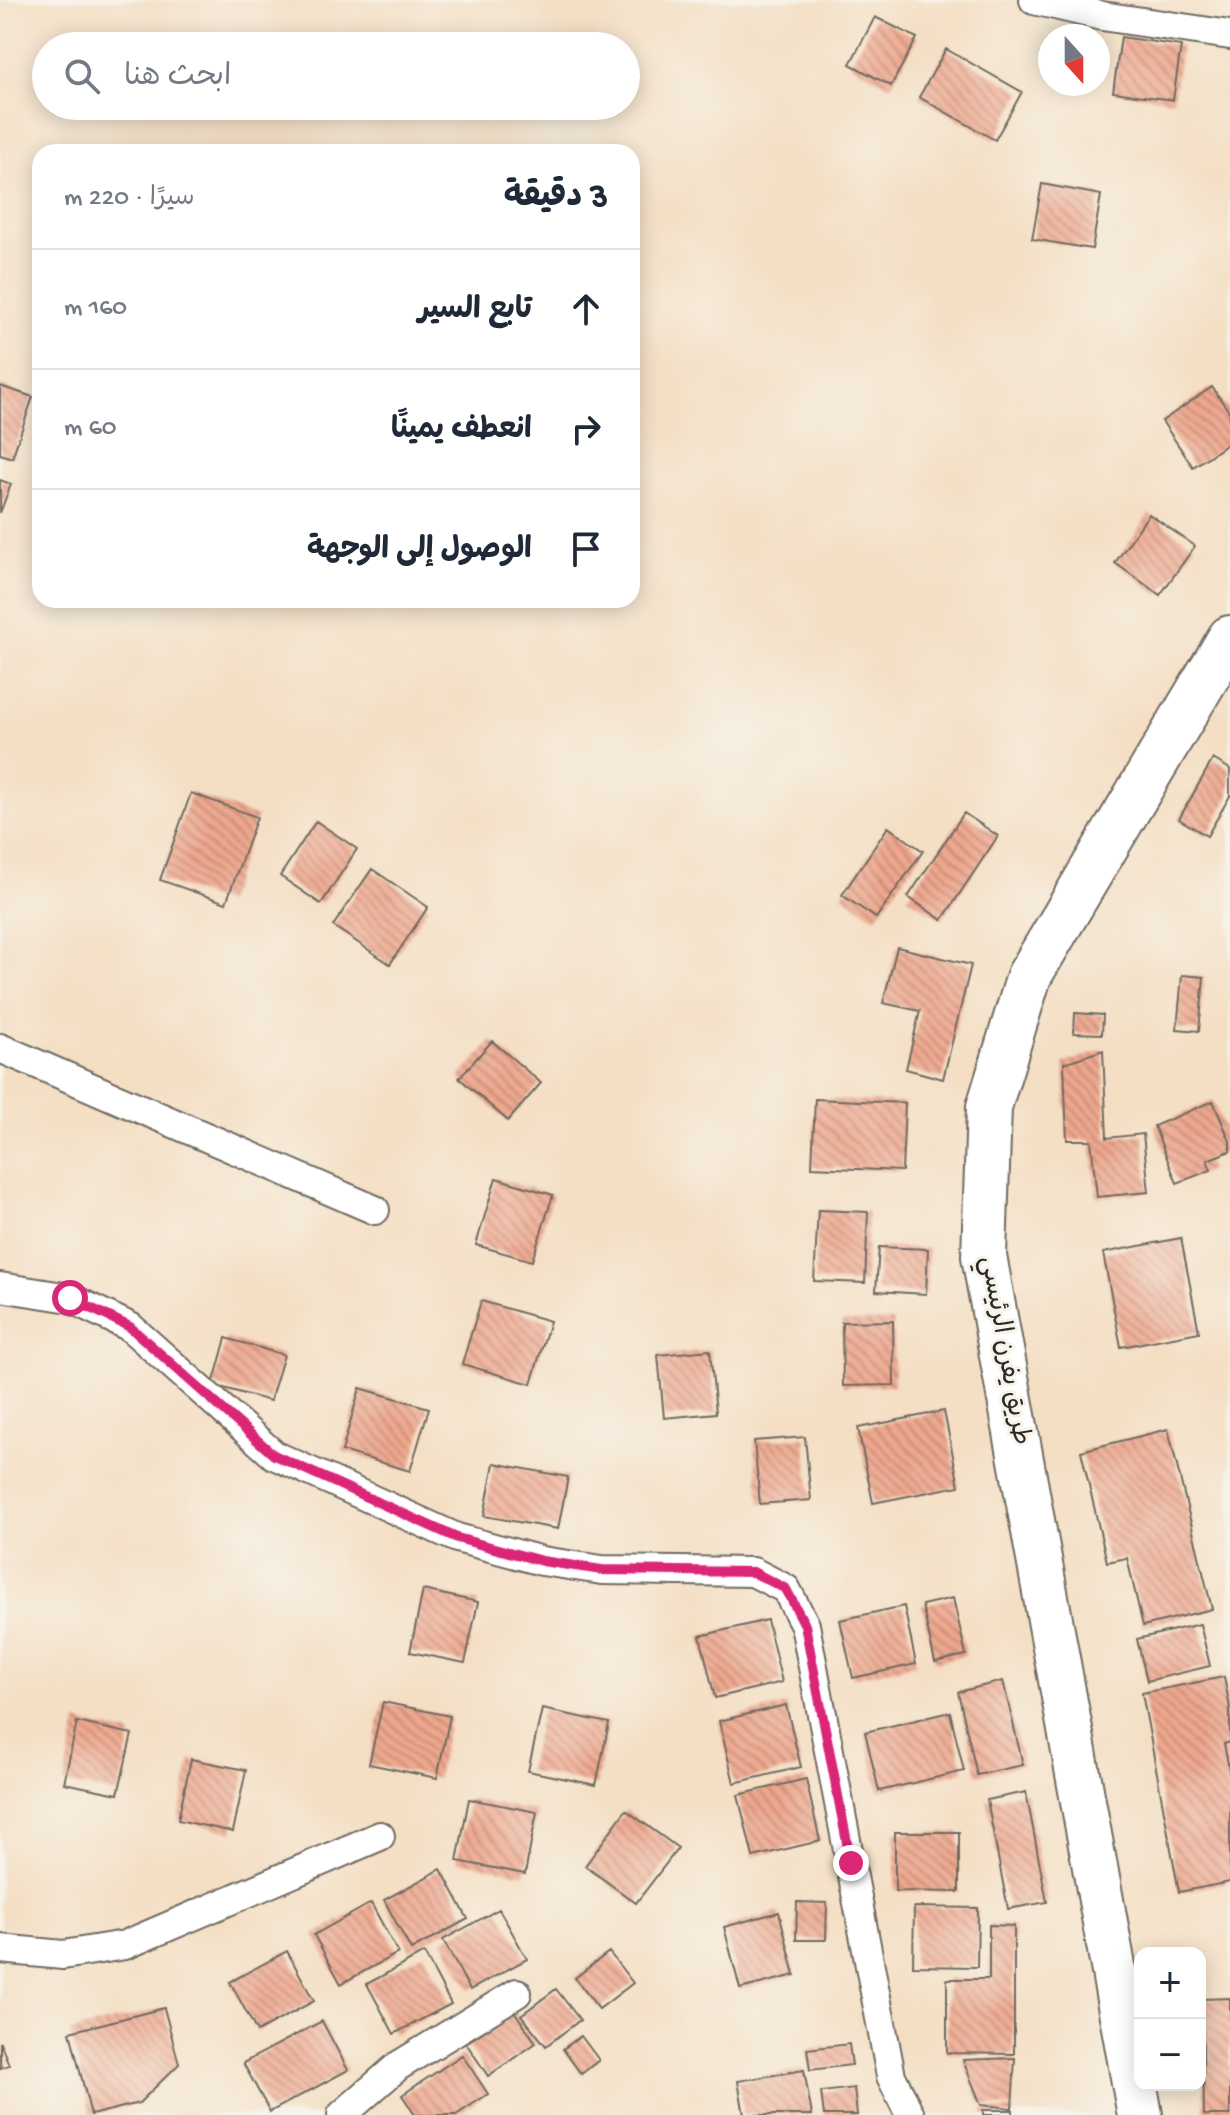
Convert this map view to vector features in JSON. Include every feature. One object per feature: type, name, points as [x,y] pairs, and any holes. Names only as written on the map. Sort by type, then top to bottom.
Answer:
[{"type":"main road","name":"طريق يفرن الرئيسي","points":[[1140,2115],[984,1256],[989,1107],[1029,976],[1230,638]]},
{"type":"street","points":[[1034,0],[1102,16],[1230,35]]},
{"type":"street","points":[[0,1048],[375,1210]]},
{"type":"street","points":[[0,1287],[70,1298],[130,1327],[274,1455],[457,1538],[542,1561],[602,1570],[753,1572],[786,1589],[805,1625],[891,2076],[910,2115]]},
{"type":"street","points":[[0,1949],[63,1955],[125,1945],[380,1836]]},
{"type":"street","points":[[342,2115],[398,2066],[517,1993]]},
{"type":"building","points":[[875,17],[917,38],[891,86],[850,64]]},
{"type":"building","points":[[1121,37],[1181,46],[1173,100],[1113,92]]},
{"type":"building","points":[[946,49],[1022,92],[995,140],[919,97]]},
{"type":"building","points":[[1042,184],[1101,195],[1092,249],[1032,239]]},
{"type":"building","points":[[0,386],[32,397],[32,400],[12,458],[0,454]]},
{"type":"building","points":[[1212,387],[1230,413],[1230,442],[1193,467],[1162,421]]},
{"type":"building","points":[[0,480],[11,484],[0,513]]},
{"type":"building","points":[[1149,514],[1195,546],[1160,595],[1115,563]]},
{"type":"building","points":[[1213,759],[1230,769],[1230,796],[1207,836],[1179,819]]},
{"type":"building","points":[[191,793],[257,817],[226,903],[160,880]]},
{"type":"building","points":[[964,813],[998,836],[942,920],[908,897]]},
{"type":"building","points":[[316,821],[357,849],[321,904],[280,876]]},
{"type":"building","points":[[888,827],[923,851],[876,918],[842,895]]},
{"type":"building","points":[[372,869],[428,907],[390,964],[333,926]]},
{"type":"building","points":[[897,947],[971,965],[943,1079],[906,1069],[920,1011],[883,1003]]},
{"type":"building","points":[[1182,975],[1204,977],[1199,1031],[1177,1029]]},
{"type":"building","points":[[1075,1013],[1103,1015],[1102,1034],[1074,1033]]},
{"type":"building","points":[[492,1041],[541,1083],[508,1121],[459,1078]]},
{"type":"building","points":[[1103,1050],[1107,1138],[1143,1134],[1149,1192],[1097,1197],[1091,1140],[1067,1140],[1064,1063]]},
{"type":"building","points":[[815,1099],[905,1103],[902,1171],[812,1167]]},
{"type":"building","points":[[1213,1101],[1230,1141],[1230,1151],[1207,1160],[1211,1170],[1177,1183],[1154,1126]]},
{"type":"building","points":[[496,1178],[553,1195],[532,1261],[476,1245]]},
{"type":"building","points":[[818,1210],[868,1212],[865,1283],[814,1281]]},
{"type":"building","points":[[1181,1238],[1199,1332],[1121,1347],[1103,1253]]},
{"type":"building","points":[[879,1247],[928,1249],[926,1294],[876,1291]]},
{"type":"building","points":[[481,1301],[550,1321],[531,1384],[462,1364]]},
{"type":"building","points":[[893,1321],[894,1385],[843,1386],[842,1322]]},
{"type":"building","points":[[226,1338],[284,1355],[270,1401],[213,1385]]},
{"type":"building","points":[[710,1350],[716,1413],[664,1418],[658,1355]]},
{"type":"building","points":[[360,1388],[429,1408],[410,1471],[342,1451]]},
{"type":"building","points":[[944,1411],[959,1486],[873,1503],[858,1428]]},
{"type":"building","points":[[1168,1429],[1212,1609],[1143,1626],[1127,1558],[1107,1562],[1081,1451]]},
{"type":"building","points":[[805,1437],[811,1500],[760,1504],[754,1441]]},
{"type":"building","points":[[494,1463],[568,1477],[558,1529],[484,1516]]},
{"type":"building","points":[[423,1590],[478,1602],[465,1663],[410,1652]]},
{"type":"building","points":[[953,1598],[966,1655],[935,1662],[922,1605]]},
{"type":"building","points":[[904,1606],[916,1664],[853,1678],[840,1620]]},
{"type":"building","points":[[767,1620],[782,1682],[715,1698],[700,1636]]},
{"type":"building","points":[[1200,1624],[1210,1666],[1147,1681],[1137,1639]]},
{"type":"building","points":[[1224,1677],[1230,1708],[1230,1742],[1224,1744],[1230,1774],[1230,1882],[1179,1892],[1142,1693]]},
{"type":"building","points":[[1003,1681],[1023,1765],[977,1775],[958,1692]]},
{"type":"building","points":[[383,1702],[450,1716],[437,1778],[369,1764]]},
{"type":"building","points":[[786,1705],[801,1767],[734,1783],[719,1721]]},
{"type":"building","points":[[542,1709],[609,1723],[596,1785],[528,1771]]},
{"type":"building","points":[[950,1712],[964,1771],[879,1791],[865,1732]]},
{"type":"building","points":[[77,1722],[132,1734],[118,1794],[64,1783]]},
{"type":"building","points":[[191,1759],[246,1770],[233,1832],[178,1820]]},
{"type":"building","points":[[806,1779],[820,1841],[753,1857],[738,1795]]},
{"type":"building","points":[[1026,1792],[1047,1902],[1008,1909],[987,1800]]},
{"type":"building","points":[[469,1799],[537,1812],[525,1874],[457,1861]]},
{"type":"building","points":[[626,1810],[678,1848],[636,1903],[585,1866]]},
{"type":"building","points":[[895,1832],[959,1832],[959,1892],[895,1891]]},
{"type":"building","points":[[441,1869],[468,1919],[411,1950],[384,1900]]},
{"type":"building","points":[[797,1902],[827,1903],[826,1940],[796,1940]]},
{"type":"building","points":[[371,1903],[398,1953],[341,1984],[314,1935]]},
{"type":"building","points":[[914,1907],[978,1908],[977,1967],[913,1966]]},
{"type":"building","points":[[499,1909],[527,1959],[470,1990],[443,1940]]},
{"type":"building","points":[[779,1912],[795,1975],[740,1989],[724,1927]]},
{"type":"building","points":[[989,1925],[1014,1926],[1014,2054],[947,2053],[947,1979],[989,1979]]},
{"type":"building","points":[[287,1951],[314,2001],[257,2032],[230,1982]]},
{"type":"building","points":[[609,1952],[633,1983],[599,2009],[575,1978]]},
{"type":"building","points":[[424,1953],[451,2004],[394,2034],[367,1984]]},
{"type":"building","points":[[556,1989],[580,2020],[546,2046],[521,2015]]},
{"type":"building","points":[[1230,1998],[1230,2115],[1204,2115],[1206,1999]]},
{"type":"building","points":[[164,2008],[179,2064],[139,2103],[91,2115],[70,2032]]},
{"type":"building","points":[[514,2011],[536,2043],[488,2076],[466,2043]]},
{"type":"building","points":[[322,2021],[348,2070],[270,2112],[243,2063]]},
{"type":"building","points":[[581,2036],[599,2060],[581,2074],[563,2049]]},
{"type":"building","points":[[0,2042],[9,2065],[0,2068]]},
{"type":"building","points":[[849,2044],[852,2065],[810,2070],[807,2049]]},
{"type":"building","points":[[462,2055],[488,2094],[456,2115],[415,2115],[402,2095]]},
{"type":"building","points":[[1015,2058],[1012,2108],[981,2105],[963,2060]]},
{"type":"building","points":[[804,2070],[812,2115],[744,2115],[738,2081]]},
{"type":"building","points":[[854,2088],[857,2115],[824,2115],[821,2092]]},
{"type":"building","points":[[983,2110],[1013,2110],[1013,2115],[983,2115]]},
{"type":"route","points":[[70,1298],[130,1327],[274,1455],[457,1538],[542,1561],[602,1570],[753,1572],[786,1589],[805,1625],[851,1863]]}]
